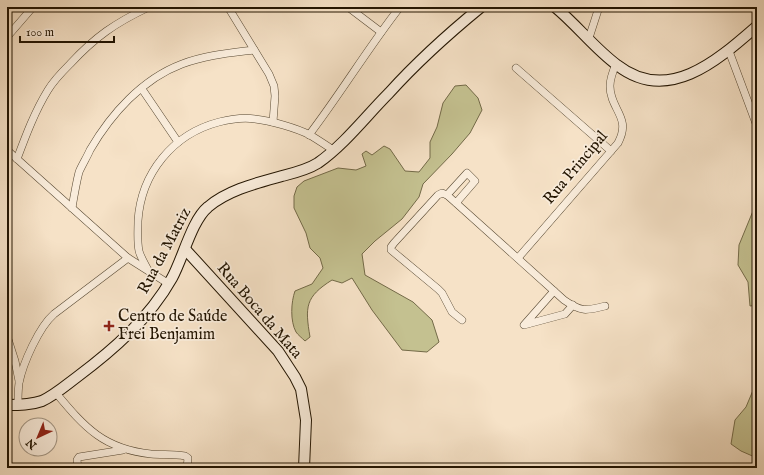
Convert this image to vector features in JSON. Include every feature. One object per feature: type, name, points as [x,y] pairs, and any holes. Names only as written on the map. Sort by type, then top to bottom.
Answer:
[{"type":"main road","name":"Rua da Matriz","points":[[7,405],[37,402],[56,393],[93,365],[126,336],[149,311],[169,284],[177,269],[196,223],[201,215],[214,202],[239,190],[307,169],[316,164],[333,150],[443,39],[481,7]]},
{"type":"main road","points":[[555,7],[616,64],[638,78],[648,81],[660,81],[686,76],[701,69],[729,51],[757,26]]},
{"type":"main road","name":"Rua Boca da Mata","points":[[185,249],[278,352],[295,377],[301,389],[306,420],[304,468]]},
{"type":"street","points":[[7,37],[33,7]]},
{"type":"street","points":[[17,159],[40,104],[49,88],[62,72],[90,43],[108,29],[129,16],[149,7]]},
{"type":"street","points":[[228,7],[269,74],[274,86],[275,96],[273,122]]},
{"type":"street","points":[[348,7],[381,32]]},
{"type":"street","points":[[309,135],[333,104],[381,32],[400,7]]},
{"type":"street","points":[[589,38],[598,7]]},
{"type":"street","points":[[72,208],[80,171],[94,143],[113,116],[123,105],[142,89],[169,70],[183,64],[217,54],[254,50]]},
{"type":"street","points":[[729,51],[757,126]]},
{"type":"street","name":"Rua Principal","points":[[518,258],[611,151],[621,137],[623,122],[610,93],[611,77],[616,64]]},
{"type":"street","points":[[516,68],[611,151]]},
{"type":"street","points":[[142,89],[178,142]]},
{"type":"street","points":[[148,270],[139,251],[138,241],[139,215],[144,188],[154,171],[178,142],[209,125],[241,118],[255,118],[273,122],[309,135],[333,150]]},
{"type":"street","points":[[7,150],[128,258],[169,284]]},
{"type":"street","points":[[447,195],[467,173],[475,181],[456,203]]},
{"type":"street","points":[[462,320],[452,312],[442,293],[438,289],[391,250],[394,243],[438,195],[442,193],[447,195],[564,300],[587,311],[605,306]]},
{"type":"street","points":[[19,383],[30,352],[47,319],[128,258]]},
{"type":"street","points":[[554,291],[524,325],[565,314],[573,305]]},
{"type":"street","points":[[7,336],[15,361],[19,383],[18,405]]},
{"type":"street","points":[[56,393],[77,418],[91,431],[105,441],[123,450]]},
{"type":"street","points":[[78,468],[77,460],[81,457],[123,450],[151,454],[185,456],[188,458],[187,468]]},
{"type":"shaded area","points":[[466,85],[478,98],[482,110],[470,133],[423,184],[419,197],[402,219],[375,241],[362,254],[365,275],[413,302],[432,320],[439,342],[427,352],[402,350],[372,310],[352,278],[342,283],[332,280],[316,292],[309,304],[308,318],[310,337],[305,341],[294,328],[292,306],[294,295],[295,291],[312,284],[323,268],[320,258],[310,248],[306,233],[294,208],[294,196],[297,187],[304,181],[338,168],[356,170],[366,166],[362,154],[366,151],[372,155],[384,146],[390,149],[405,171],[419,172],[430,158],[430,142],[437,127],[443,103],[455,86]]},
{"type":"shaded area","points":[[757,206],[757,305],[750,306],[748,282],[738,265],[739,245],[753,211]]},
{"type":"shaded area","points":[[757,386],[757,458],[741,451],[731,444],[735,420],[746,407],[754,388]]},
{"type":"place","name":"Centro de Saúde Frei Benjamim","points":[[109,326]]}]
